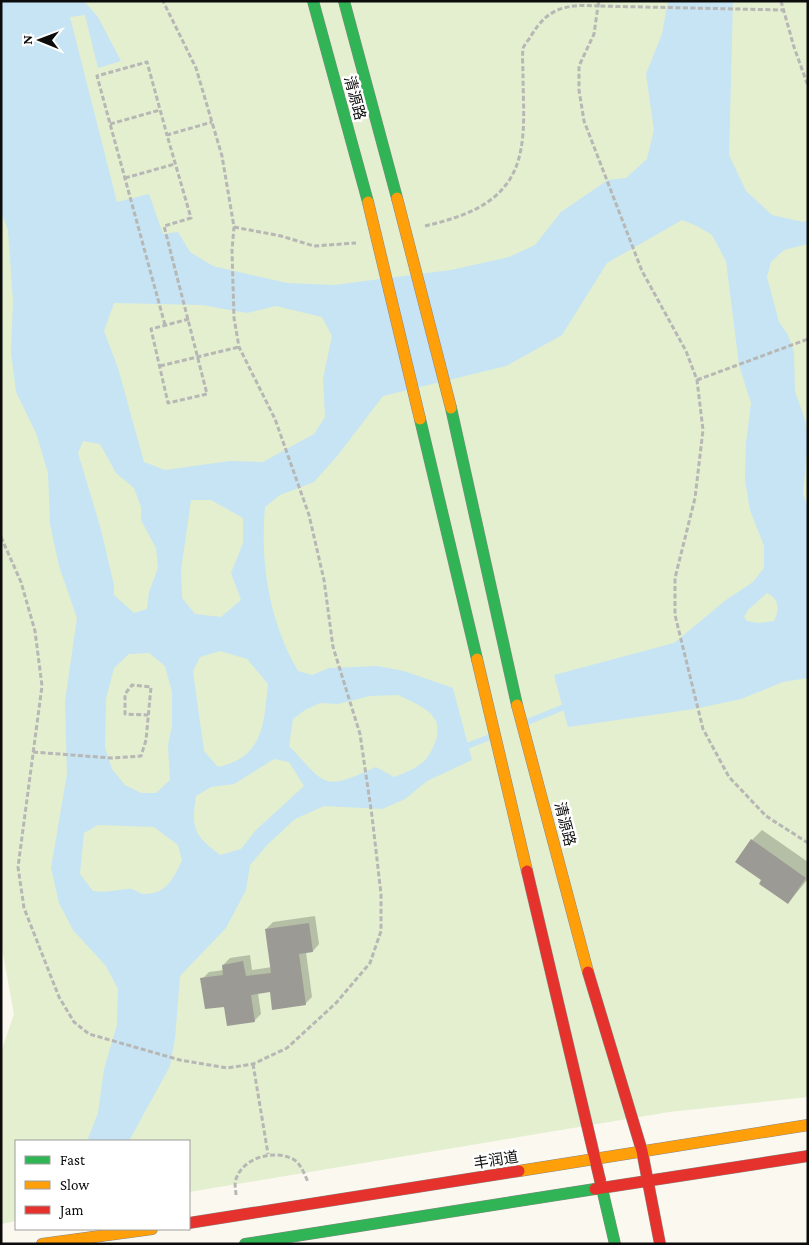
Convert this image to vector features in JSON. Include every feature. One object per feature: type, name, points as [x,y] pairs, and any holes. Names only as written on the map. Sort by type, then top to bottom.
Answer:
[{"type":"street","name":"清源路","points":[[313,1],[368,202],[595,1160]]},
{"type":"street","name":"清源路","points":[[344,1],[451,408],[512,680],[583,954],[642,1151],[660,1244]]},
{"type":"street","name":"丰润道","points":[[190,1223],[808,1125]]},
{"type":"street","points":[[245,1244],[808,1156]]},
{"type":"street","points":[[595,1160],[615,1244]]},
{"type":"street","points":[[42,1244],[145,1230]]},
{"type":"path","points":[[1,537],[21,582],[35,631],[42,686],[18,867],[24,908],[59,997],[74,1022],[89,1034],[180,1060],[228,1068],[253,1064],[287,1048],[336,1003],[370,963],[381,931],[381,894],[372,816],[360,734],[333,647],[324,580],[309,515],[275,420],[239,346],[234,318],[232,250],[234,228],[222,156],[196,68],[163,1]]},
{"type":"path","points":[[599,1],[594,34],[579,66],[578,90],[584,121],[642,271],[686,351],[698,380],[703,430],[695,498],[675,578],[675,615],[703,729],[729,777],[766,816],[808,843]]},
{"type":"path","points":[[782,1],[782,10],[808,86]]},
{"type":"path","points":[[422,227],[449,220],[486,204],[505,186],[516,168],[523,135],[524,48],[537,26],[554,10],[576,4],[782,10]]},
{"type":"path","points":[[165,325],[97,76],[146,62],[190,218],[164,226],[189,320],[207,394],[168,403],[151,329],[189,320]]},
{"type":"path","points":[[110,124],[160,110]]},
{"type":"path","points":[[167,135],[212,122]]},
{"type":"path","points":[[125,178],[175,164]]},
{"type":"path","points":[[234,228],[281,236],[314,246],[347,245],[366,241]]},
{"type":"path","points":[[698,380],[808,339]]},
{"type":"path","points":[[160,366],[239,346]]},
{"type":"path","points":[[33,752],[111,758],[141,756],[146,740],[152,687],[132,685],[125,694],[125,714],[148,715]]},
{"type":"path","points":[[253,1064],[268,1154]]},
{"type":"path","points":[[237,1216],[235,1180],[247,1164],[268,1154],[292,1159],[302,1168],[309,1185]]},
{"type":"green space","points":[[1,1],[808,1],[808,1097],[669,1112],[190,1192],[190,1140],[15,1140],[15,1221],[1,1224],[1,1052],[14,1014],[1,943]]},
{"type":"water","points":[[1,1],[84,1],[98,17],[121,61],[98,68],[85,15],[70,17],[117,202],[149,194],[163,234],[178,232],[190,252],[213,266],[287,283],[334,285],[451,270],[509,257],[535,245],[561,212],[608,180],[626,178],[647,159],[654,130],[646,74],[662,34],[668,1],[733,1],[729,155],[746,191],[772,215],[803,222],[808,220],[808,244],[784,250],[771,262],[767,277],[779,322],[788,335],[794,352],[795,391],[805,420],[808,439],[803,494],[808,507],[808,678],[783,682],[741,699],[694,709],[568,727],[554,675],[674,643],[726,600],[753,582],[764,568],[764,546],[750,510],[745,480],[746,443],[751,403],[739,365],[726,261],[712,235],[682,220],[607,263],[562,335],[506,366],[383,396],[338,455],[314,482],[280,495],[265,507],[264,549],[273,612],[288,652],[298,671],[312,675],[329,668],[377,666],[404,671],[453,688],[472,760],[427,781],[405,799],[382,809],[324,806],[295,819],[268,844],[250,865],[246,890],[226,928],[180,976],[175,1039],[170,1066],[130,1140],[87,1140],[98,1113],[104,1069],[117,1025],[118,989],[106,966],[73,930],[59,903],[51,868],[67,774],[65,701],[77,618],[59,566],[50,524],[48,473],[36,433],[16,392],[11,352],[13,301],[8,230],[1,212]],"holes":[[[114,303],[202,305],[247,313],[276,306],[322,317],[332,336],[323,379],[325,417],[314,434],[263,462],[230,461],[165,470],[144,462],[118,368],[104,331]],[[83,441],[100,444],[116,473],[134,488],[141,507],[141,520],[156,548],[158,568],[149,592],[147,609],[134,613],[114,595],[114,585],[100,526],[78,453]],[[191,500],[211,500],[243,518],[243,543],[231,573],[241,600],[221,617],[195,614],[182,598],[181,570]],[[767,593],[774,598],[778,608],[774,621],[758,623],[747,621],[744,617],[748,610]],[[220,651],[247,659],[268,684],[263,725],[253,747],[245,755],[233,762],[218,767],[204,751],[193,671],[200,657]],[[149,653],[165,666],[172,692],[172,725],[168,745],[170,780],[156,793],[141,793],[125,785],[112,769],[105,747],[106,699],[114,668],[129,654]],[[398,695],[429,712],[436,721],[438,730],[433,748],[421,764],[410,771],[394,777],[376,767],[345,780],[335,782],[319,777],[289,746],[293,719],[305,710],[320,703],[338,704],[370,696]],[[274,759],[289,762],[304,786],[256,830],[241,849],[220,855],[200,836],[195,824],[196,796],[211,787],[234,784]],[[98,825],[154,827],[178,845],[182,860],[168,884],[158,892],[151,894],[143,894],[130,889],[107,892],[93,891],[80,874],[84,833]]]},
{"type":"building","points":[[751,839],[806,878],[788,904],[759,884],[761,880],[735,862]]},
{"type":"building","points":[[309,923],[313,952],[299,954],[306,1005],[272,1010],[270,992],[251,995],[255,1022],[227,1026],[224,1007],[205,1009],[200,978],[223,975],[222,965],[243,961],[246,976],[271,973],[265,929]]},
{"type":"waterway","points":[[527,722],[569,705]]},
{"type":"waterway","points":[[462,748],[490,737]]},
{"type":"traffic: fast","points":[[313,1],[368,202]]},
{"type":"traffic: fast","points":[[344,1],[397,198]]},
{"type":"traffic: fast","points":[[451,408],[517,705]]},
{"type":"traffic: fast","points":[[420,419],[477,659]]},
{"type":"traffic: fast","points":[[600,1180],[615,1244]]},
{"type":"traffic: fast","points":[[245,1244],[595,1189]]},
{"type":"traffic: slow","points":[[397,198],[451,408]]},
{"type":"traffic: slow","points":[[368,202],[420,419]]},
{"type":"traffic: slow","points":[[477,659],[527,871]]},
{"type":"traffic: slow","points":[[517,705],[588,972]]},
{"type":"traffic: slow","points":[[519,1171],[808,1125]]},
{"type":"traffic: slow","points":[[42,1244],[145,1230]]},
{"type":"traffic: jam","points":[[527,871],[600,1180]]},
{"type":"traffic: jam","points":[[588,972],[642,1151],[660,1244]]},
{"type":"traffic: jam","points":[[595,1189],[808,1156]]},
{"type":"traffic: jam","points":[[190,1223],[519,1171]]}]
